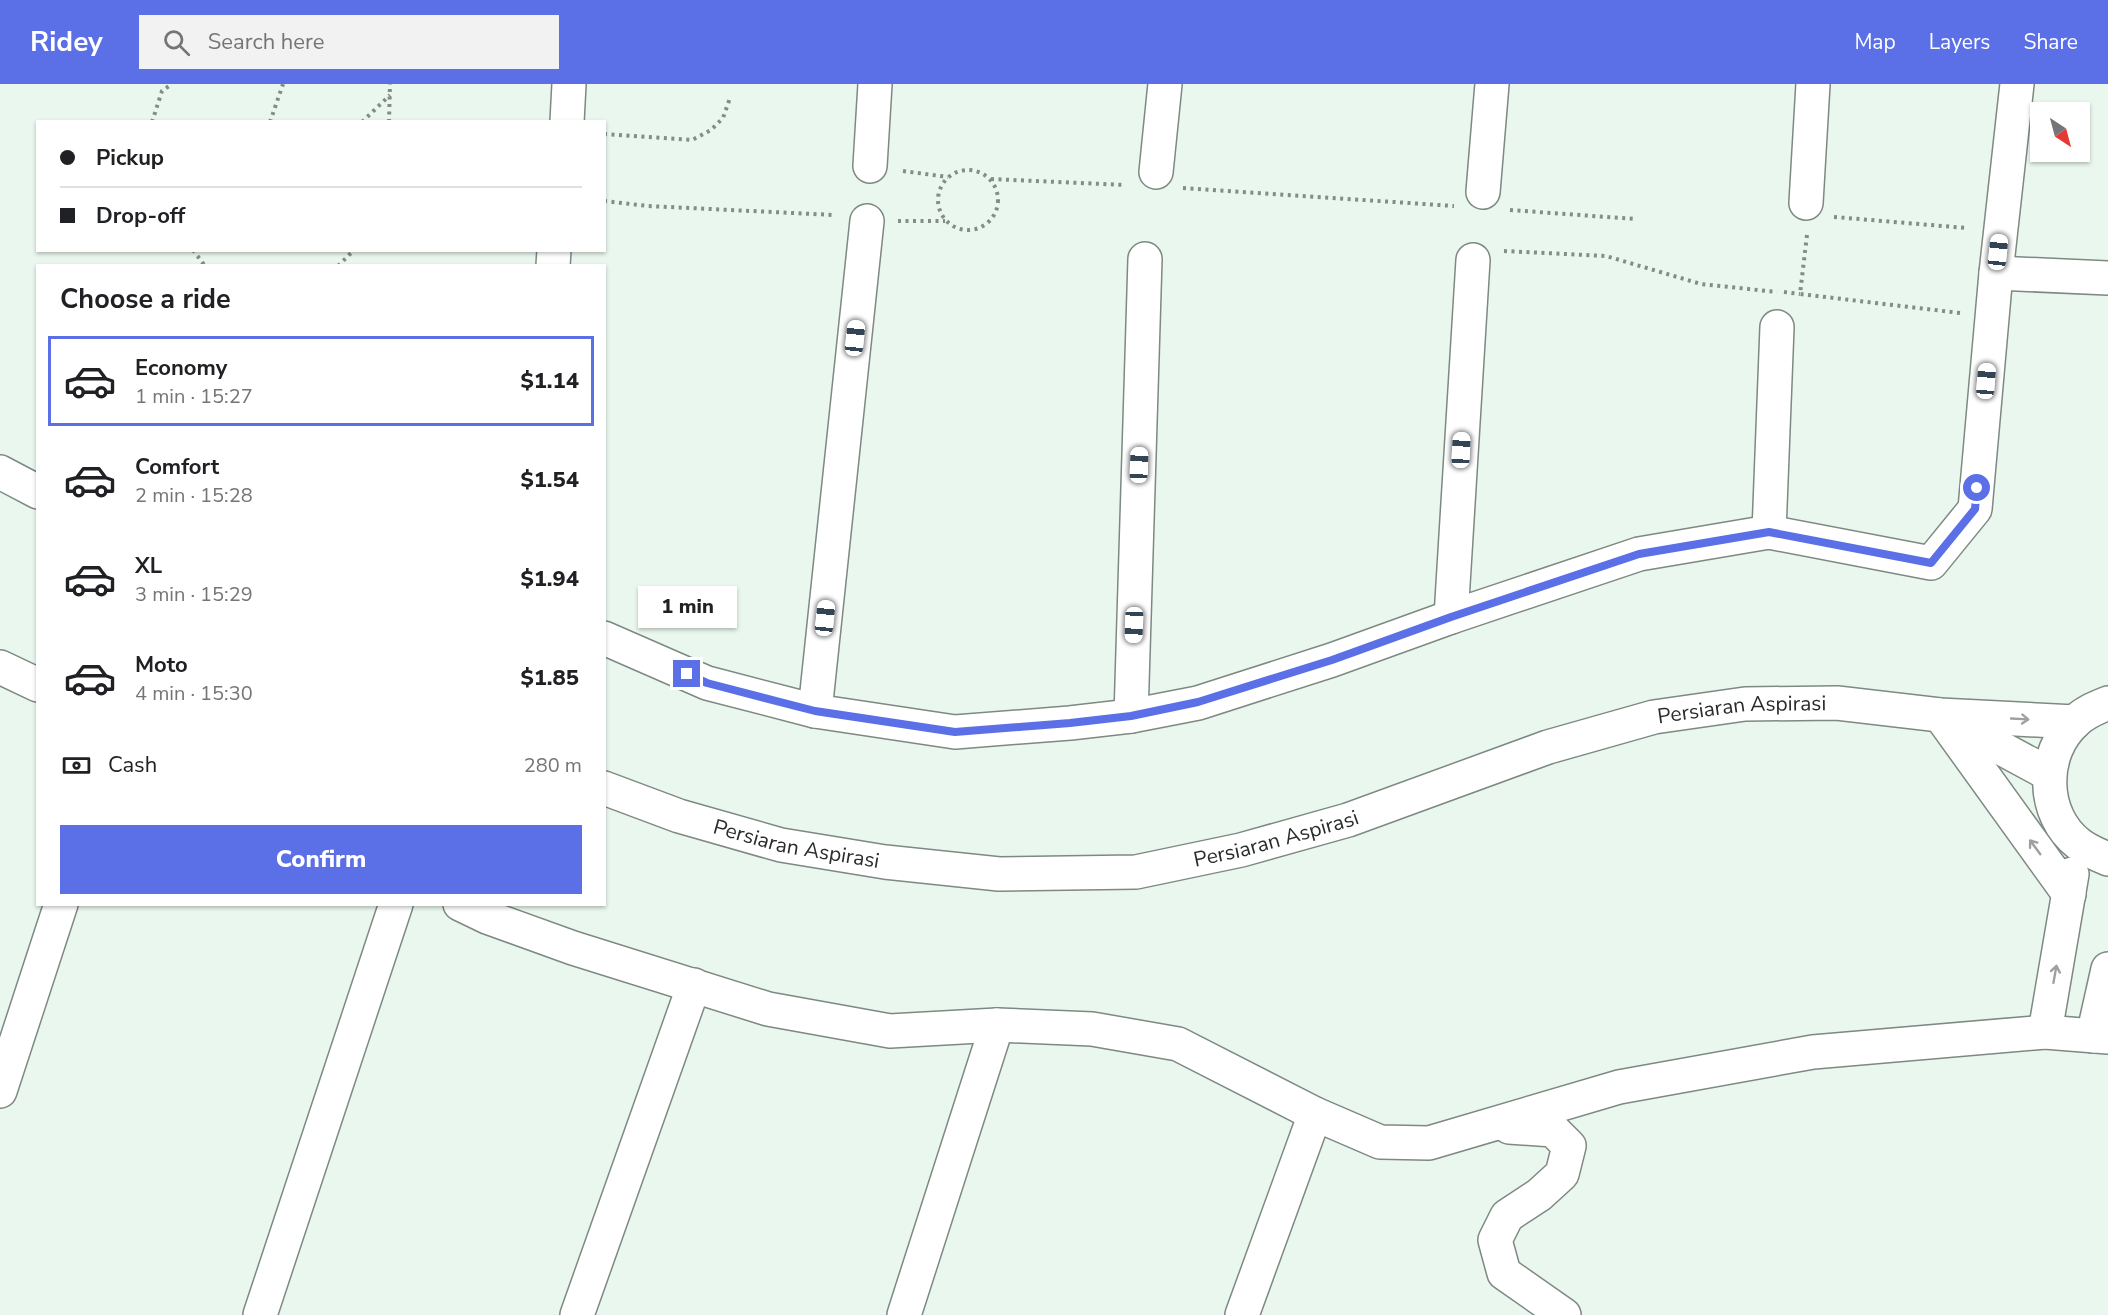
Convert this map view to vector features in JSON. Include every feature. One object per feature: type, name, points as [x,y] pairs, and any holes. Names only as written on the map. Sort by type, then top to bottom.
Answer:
[{"type":"street","points":[[567,120],[569,84]]},
{"type":"street","points":[[870,166],[875,84]]},
{"type":"street","points":[[1153,182],[1165,84]]},
{"type":"street","points":[[1483,203],[1492,84]]},
{"type":"street","points":[[1813,84],[1816,216]]},
{"type":"street","points":[[606,639],[707,683],[815,711],[955,732],[1131,716],[1209,699],[1332,660],[1451,617],[1639,554],[1769,532],[1931,563],[1975,509],[1996,273],[2017,84]]},
{"type":"street","points":[[815,711],[867,221]]},
{"type":"street","points":[[1451,617],[1486,255]]},
{"type":"street","points":[[1131,716],[1145,259]]},
{"type":"street","points":[[1996,273],[2108,278]]},
{"type":"street","points":[[1769,532],[1777,327]]},
{"type":"street","points":[[0,472],[36,491]]},
{"type":"street","points":[[0,667],[36,684]]},
{"type":"street","name":"Persiaran Aspirasi","points":[[606,789],[679,816],[781,845],[885,862],[999,874],[1136,872],[1241,850],[1348,820],[1548,747],[1654,717],[1745,704],[1837,703],[1940,715],[2075,722]]},
{"type":"street","points":[[2108,703],[2091,710],[2075,722],[2062,737],[2053,754],[2049,774],[2049,793],[2055,812],[2065,829],[2078,843],[2094,854],[2108,859]]},
{"type":"street","points":[[1940,715],[2069,894]]},
{"type":"street","name":"Persiaran Aspirasi","points":[[1940,715],[2049,774]]},
{"type":"street","points":[[2045,1032],[2078,843]]},
{"type":"street","points":[[0,1091],[60,906]]},
{"type":"street","points":[[260,1315],[395,906]]},
{"type":"street","points":[[464,906],[487,917],[573,948],[768,1009],[890,1031],[997,1025],[1092,1029],[1178,1044],[1315,1114],[1380,1142],[1429,1143],[1620,1087],[1813,1052],[2045,1032],[2100,1037],[2108,969]]},
{"type":"street","points":[[577,1315],[694,985]]},
{"type":"street","points":[[904,1315],[997,1025]]},
{"type":"street","points":[[1242,1315],[1315,1114]]},
{"type":"street","points":[[1486,1126],[1552,1130],[1569,1146],[1562,1174],[1539,1195],[1507,1216],[1495,1240],[1504,1274],[1564,1315]]},
{"type":"path","points":[[153,120],[162,91],[172,84]]},
{"type":"path","points":[[271,120],[283,84]]},
{"type":"path","points":[[389,120],[390,84]]},
{"type":"path","points":[[364,120],[390,95]]},
{"type":"path","points":[[606,134],[692,140],[711,130],[723,118],[730,98]]},
{"type":"path","points":[[870,166],[948,177]]},
{"type":"path","points":[[970,169],[982,172],[991,179],[997,190],[999,202],[996,213],[988,222],[966,231],[945,220],[939,210],[938,198],[941,187],[948,177],[958,171],[970,169]]},
{"type":"path","points":[[991,179],[1153,182],[1483,203],[1635,219]]},
{"type":"path","points":[[606,201],[648,206],[840,215],[867,221],[945,220]]},
{"type":"path","points":[[1800,294],[1816,216],[2001,230]]},
{"type":"path","points":[[340,264],[352,252]]},
{"type":"path","points":[[1486,255],[1606,256],[1701,284],[1992,317]]},
{"type":"route","points":[[687,674],[707,683],[815,711],[955,732],[1131,716],[1198,702],[1332,660],[1451,617],[1639,554],[1769,532],[1931,563],[1975,509],[1977,488]]}]
